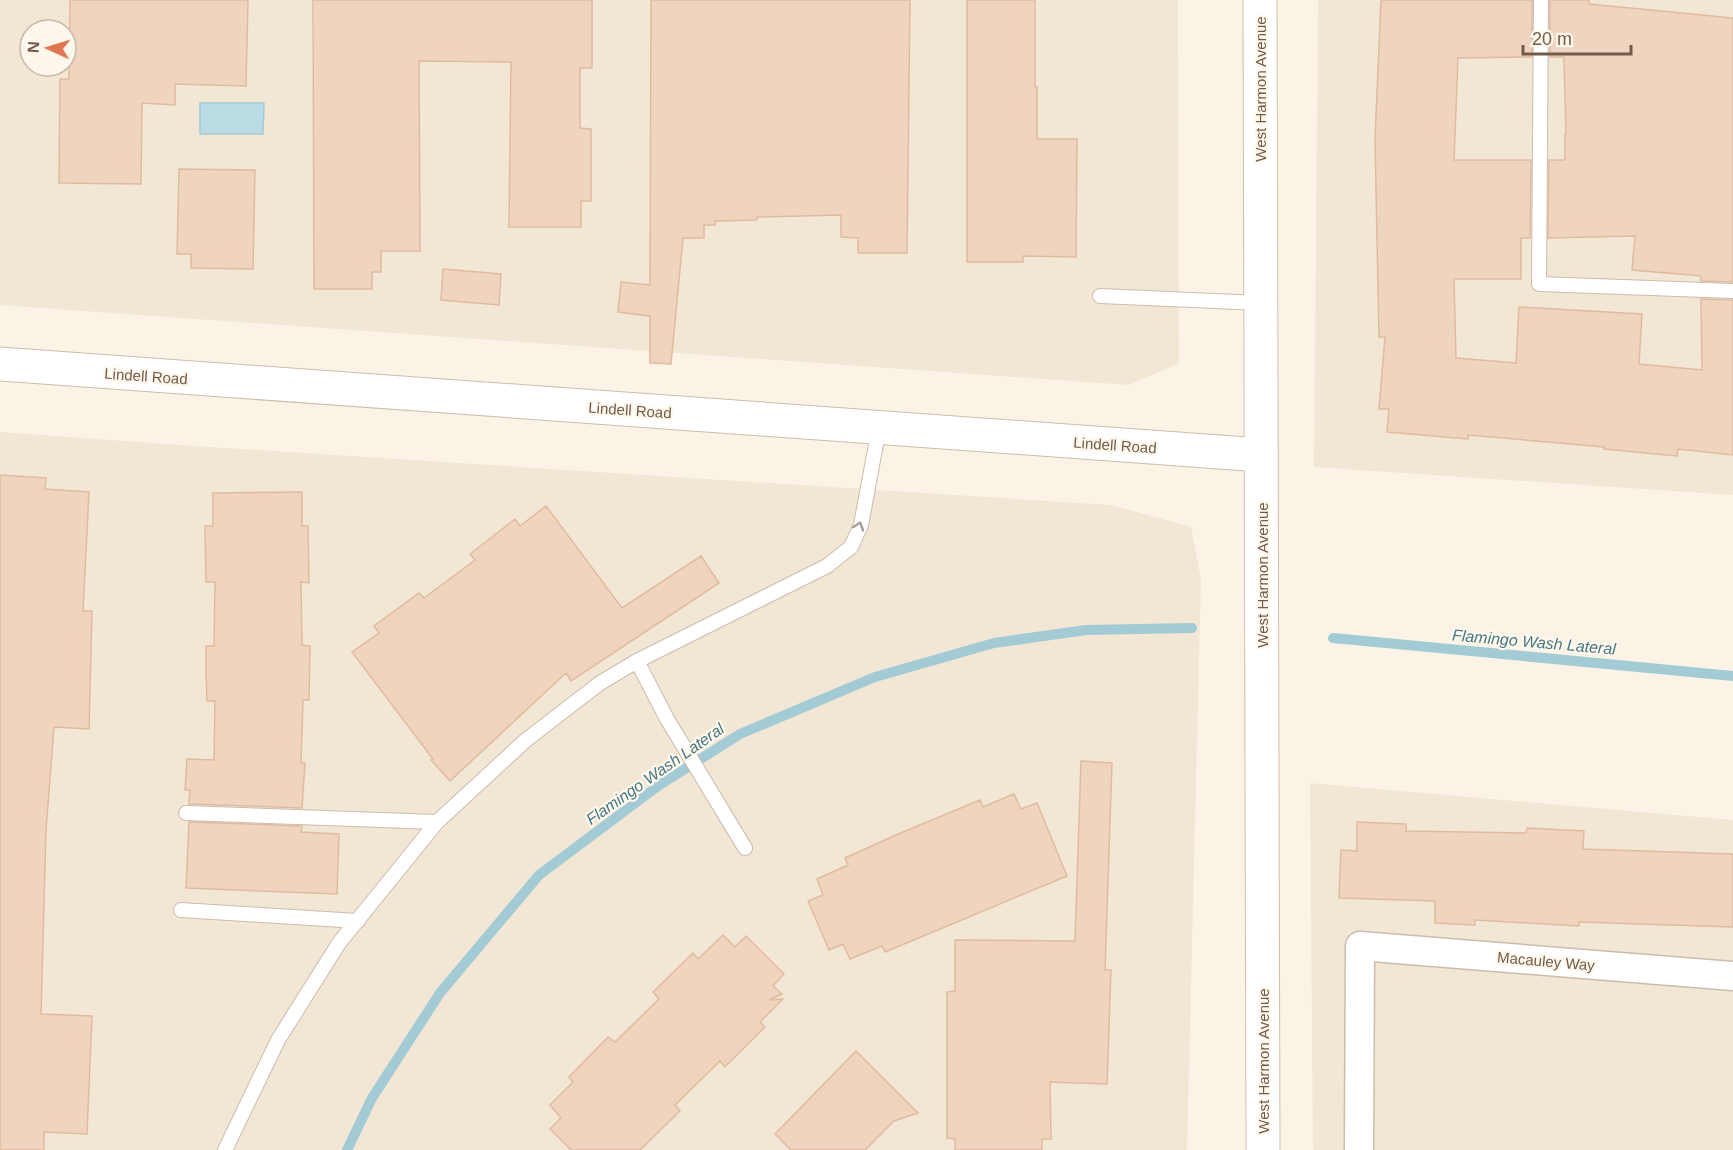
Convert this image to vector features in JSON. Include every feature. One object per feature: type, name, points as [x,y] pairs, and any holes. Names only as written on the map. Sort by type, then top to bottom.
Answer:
[{"type":"street","name":"West Harmon Avenue","points":[[1260,0],[1263,1150]]},
{"type":"street","name":"Lindell Road","points":[[0,364],[1261,455]]},
{"type":"street","name":"Macauley Way","points":[[1359,1150],[1360,946],[1733,976]]},
{"type":"lane","points":[[1540,0],[1539,284],[1733,291]]},
{"type":"lane","points":[[1100,296],[1261,303]]},
{"type":"lane","points":[[225,1150],[278,1040],[339,943],[437,822],[526,740],[600,683],[637,661],[822,568],[851,547],[861,525],[879,428]]},
{"type":"lane","points":[[637,661],[667,719],[745,848]]},
{"type":"lane","points":[[186,813],[437,822]]},
{"type":"lane","points":[[181,910],[358,921]]},
{"type":"shaded area","points":[[0,0],[1178,0],[1179,363],[1129,385],[0,305]]},
{"type":"shaded area","points":[[1318,0],[1733,0],[1733,495],[1314,467]]},
{"type":"shaded area","points":[[0,432],[1111,505],[1191,527],[1201,579],[1187,1150],[0,1150]]},
{"type":"shaded area","points":[[1310,783],[1733,820],[1733,1150],[1313,1150]]},
{"type":"water","points":[[200,103],[264,103],[263,134],[200,134]]},
{"type":"building","points":[[70,0],[248,0],[246,86],[175,84],[175,105],[142,103],[141,184],[59,183],[60,79],[78,78],[78,18],[70,18]]},
{"type":"building","points":[[313,0],[592,0],[592,68],[580,68],[580,128],[591,129],[591,201],[581,201],[581,227],[509,227],[511,62],[419,61],[420,251],[381,251],[381,272],[372,272],[372,289],[314,289]]},
{"type":"building","points":[[651,0],[910,0],[907,253],[858,253],[858,238],[841,237],[841,215],[757,217],[757,220],[715,221],[715,225],[704,225],[704,238],[683,238],[671,364],[650,363],[650,316],[618,312],[621,282],[650,285]]},
{"type":"building","points":[[967,0],[1035,0],[1037,139],[1077,139],[1076,257],[1023,256],[1023,262],[967,262]]},
{"type":"building","points":[[1381,0],[1532,0],[1532,57],[1458,58],[1454,160],[1531,160],[1530,238],[1521,238],[1521,279],[1454,279],[1456,358],[1516,363],[1519,307],[1642,314],[1639,364],[1702,370],[1701,299],[1733,300],[1733,455],[1678,449],[1677,456],[1468,435],[1468,439],[1387,432],[1389,409],[1379,409],[1385,337],[1379,337],[1375,139]]},
{"type":"building","points":[[1550,0],[1589,0],[1589,4],[1733,18],[1733,282],[1701,281],[1701,276],[1632,270],[1635,236],[1548,238],[1549,160],[1565,160],[1566,134],[1564,57],[1550,57]]},
{"type":"building","points":[[179,169],[255,170],[253,269],[191,268],[191,254],[177,254]]},
{"type":"building","points":[[443,269],[501,274],[499,305],[441,300]]},
{"type":"building","points":[[0,475],[46,478],[45,489],[89,492],[83,611],[92,611],[89,729],[54,727],[46,830],[41,1014],[92,1016],[87,1134],[44,1132],[44,1150],[0,1150]]},
{"type":"building","points":[[302,492],[302,526],[308,526],[309,583],[301,582],[302,645],[310,646],[309,700],[303,700],[301,763],[305,763],[302,808],[189,804],[190,790],[185,790],[187,759],[214,760],[215,701],[207,701],[206,646],[214,646],[215,582],[206,582],[205,526],[213,526],[213,493]]},
{"type":"building","points":[[546,506],[622,608],[701,556],[719,583],[571,681],[566,673],[450,781],[431,760],[433,759],[352,652],[379,633],[374,626],[419,593],[424,598],[475,560],[470,554],[515,519],[520,526]]},
{"type":"building","points":[[1081,761],[1112,763],[1105,970],[1111,970],[1107,1084],[1050,1082],[1051,1139],[1042,1139],[1042,1150],[955,1150],[955,1139],[947,1138],[947,992],[955,991],[955,940],[1075,941]]},
{"type":"building","points":[[1014,794],[1021,809],[1037,803],[1067,876],[885,952],[882,946],[850,959],[843,944],[829,950],[808,901],[823,895],[817,879],[848,865],[845,858],[896,835],[980,800],[983,807]]},
{"type":"building","points":[[189,822],[302,826],[301,832],[339,834],[337,894],[186,888]]},
{"type":"building","points":[[1357,822],[1406,824],[1406,831],[1526,833],[1527,828],[1584,831],[1583,849],[1733,854],[1733,927],[1579,922],[1579,926],[1475,920],[1475,925],[1435,923],[1435,901],[1339,898],[1341,850],[1357,851]]},
{"type":"building","points":[[723,935],[735,947],[746,936],[784,974],[773,986],[782,994],[769,1000],[783,999],[760,1022],[765,1027],[725,1067],[720,1061],[675,1105],[680,1111],[640,1150],[571,1150],[550,1129],[561,1118],[550,1105],[573,1082],[569,1077],[608,1037],[615,1042],[659,999],[653,992],[693,953],[698,959]]},
{"type":"building","points":[[856,1051],[918,1113],[894,1121],[865,1150],[791,1150],[775,1134]]},
{"type":"waterway","name":"Flamingo Wash Lateral","points":[[347,1150],[372,1098],[440,993],[539,875],[658,786],[740,734],[875,677],[994,643],[1086,630],[1192,628]]},
{"type":"waterway","name":"Flamingo Wash Lateral","points":[[1333,638],[1733,676]]}]
